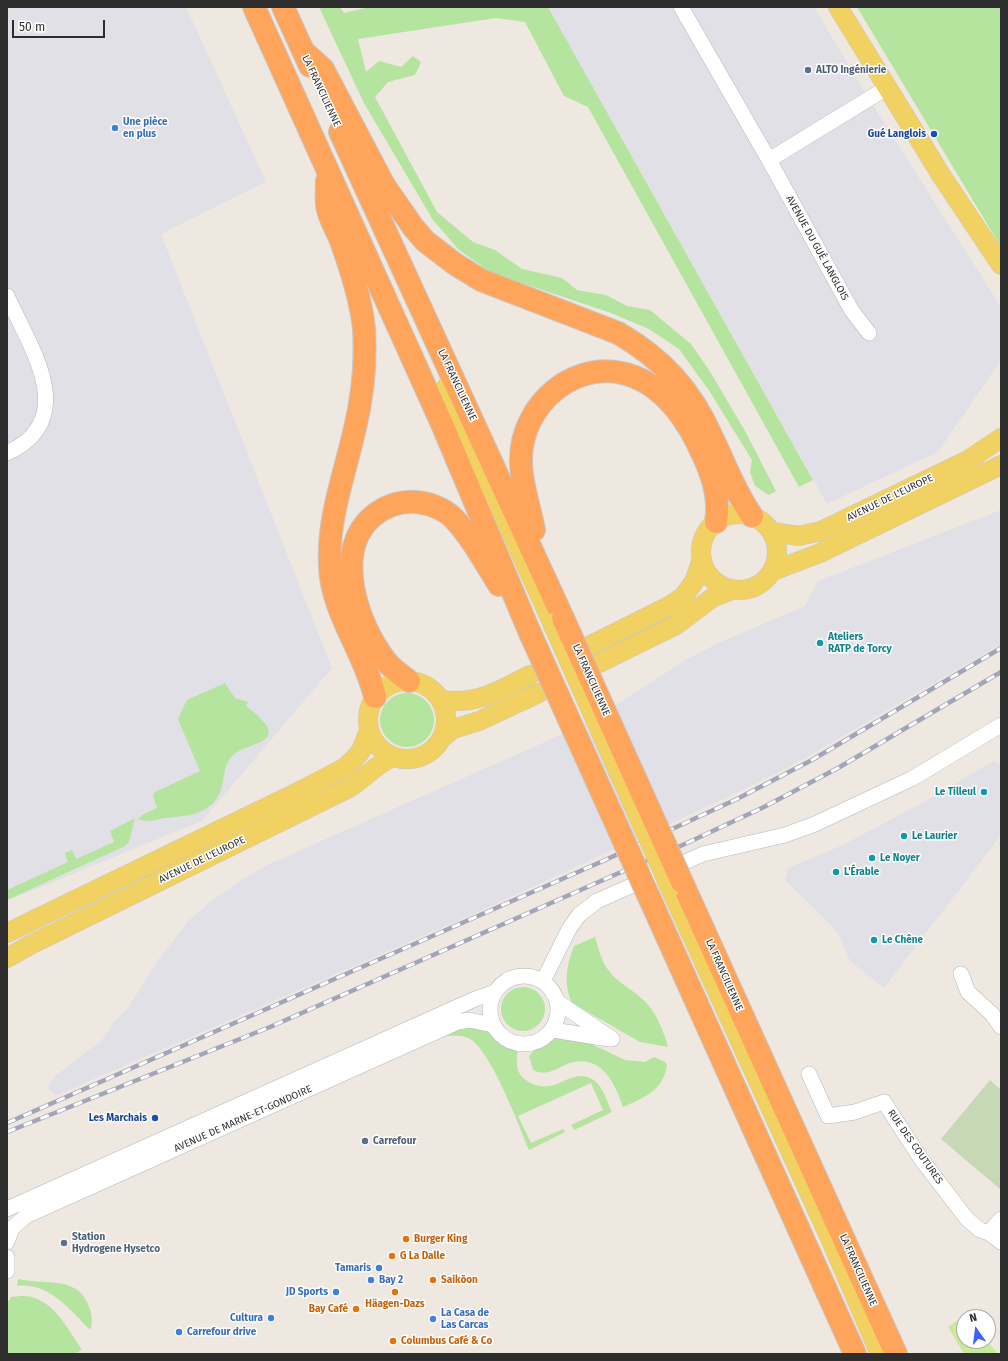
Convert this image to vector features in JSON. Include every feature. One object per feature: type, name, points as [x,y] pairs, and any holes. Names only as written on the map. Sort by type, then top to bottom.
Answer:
[{"type":"highway","points":[[254,7],[442,424],[530,633],[855,1354]]},
{"type":"highway","name":"LA FRANCILIENNE","points":[[283,7],[533,551],[558,621],[676,885],[896,1354]]},
{"type":"highway","points":[[304,52],[323,69],[384,185],[413,228],[425,241],[455,264],[482,280],[618,333],[639,345],[660,361],[674,375],[694,402],[712,435],[738,494],[752,516]]},
{"type":"highway","points":[[328,171],[327,206],[348,262],[360,306],[365,360],[362,393],[356,428],[331,529],[330,568],[337,602],[366,665],[375,697]]},
{"type":"highway","points":[[533,551],[534,530],[525,493],[521,461],[525,433],[530,420],[547,396],[558,386],[585,374],[616,373],[634,377],[659,391],[671,403],[697,440],[710,472],[718,505],[716,522]]},
{"type":"highway","points":[[409,681],[386,662],[377,647],[359,608],[351,573],[351,561],[360,532],[368,521],[379,512],[393,505],[410,502],[426,503],[440,508],[457,521],[530,633]]},
{"type":"main road","points":[[838,7],[941,175],[1001,265]]},
{"type":"main road","points":[[405,274],[407,299],[558,621]]},
{"type":"main road","name":"AVENUE DE L'EUROPE","points":[[772,532],[799,536],[821,531],[968,460],[1001,438]]},
{"type":"main road","name":"AVENUE DE L'EUROPE","points":[[597,664],[676,625],[712,598],[732,590],[751,589],[767,578],[773,571],[820,553],[1001,465]]},
{"type":"main road","points":[[732,590],[721,586],[712,579],[705,570],[702,559],[701,549],[704,539],[716,522],[733,515],[752,516],[763,522],[772,532],[778,551],[773,571]]},
{"type":"main road","points":[[589,646],[669,606],[683,597],[694,582],[702,559]]},
{"type":"main road","points":[[441,700],[458,702],[481,699],[530,675]]},
{"type":"main road","points":[[375,697],[390,685],[409,681],[424,685],[441,700],[446,719],[442,738]]},
{"type":"main road","points":[[369,730],[378,746],[394,757],[405,759],[416,758],[427,754],[436,747],[442,738],[453,729],[479,721],[539,693]]},
{"type":"main road","name":"AVENUE DE L'EUROPE","points":[[7,933],[298,792],[344,768],[361,751],[369,730],[368,716],[375,697]]},
{"type":"main road","name":"AVENUE DE L'EUROPE","points":[[7,958],[32,944],[349,788],[364,778],[380,763],[394,757]]},
{"type":"main road","points":[[676,885],[880,1354]]},
{"type":"street","name":"AVENUE DU GUÉ LANGLOIS","points":[[681,7],[769,160],[852,310],[869,333]]},
{"type":"street","points":[[769,160],[888,87]]},
{"type":"street","points":[[7,296],[42,371],[46,385],[47,402],[44,416],[36,431],[18,447],[7,453]]},
{"type":"street","points":[[544,981],[568,929],[579,915],[597,901],[703,854],[785,834],[815,824],[913,778],[1001,724]]},
{"type":"street","points":[[961,974],[968,992],[992,1014],[1001,1027]]},
{"type":"street","points":[[517,976],[533,976],[544,981],[550,986],[558,1002],[559,1011],[553,1030],[536,1042],[525,1044],[507,1040],[494,1025],[490,1014],[490,1003],[495,992],[502,983],[517,976]]},
{"type":"street","name":"AVENUE DE MARNE-ET-GONDOIRE","points":[[7,1209],[475,999],[495,992]]},
{"type":"street","points":[[553,1030],[612,1039],[558,1002]]},
{"type":"street","name":"AVENUE DE MARNE-ET-GONDOIRE","points":[[7,1242],[12,1228],[26,1216],[458,1022],[469,1020],[494,1025]]},
{"type":"street","name":"RUE DES COUTURES","points":[[810,1074],[828,1116],[855,1112],[884,1102],[921,1159],[967,1220],[980,1230],[995,1237],[1001,1219]]},
{"type":"street","points":[[7,1257],[7,1271]]},
{"type":"shaded area","points":[[7,7],[186,7],[266,182],[161,234],[332,668],[202,821],[7,901]]},
{"type":"shaded area","points":[[548,7],[814,7],[869,99],[1001,307],[1001,360],[938,452],[827,504]]},
{"type":"shaded area","points":[[1001,510],[1001,644],[800,761],[728,797],[478,912],[55,1096],[47,1087],[54,1077],[102,1040],[114,1022],[128,1008],[158,960],[190,919],[211,901],[245,878],[269,864],[556,737],[616,705],[684,661],[716,644],[805,606],[818,581]]},
{"type":"shaded area","points":[[994,761],[1001,766],[1001,835],[884,988],[850,961],[839,935],[832,926],[785,880],[788,868],[843,845],[927,800]]},
{"type":"green space","points":[[319,7],[340,7],[344,13],[370,7],[548,7],[813,480],[799,487],[588,107],[564,96],[525,22],[496,18],[358,39],[366,72],[379,61],[401,67],[413,56],[421,62],[415,75],[388,82],[375,97],[437,212],[473,242],[495,250],[522,269],[562,278],[577,290],[606,295],[627,306],[650,310],[691,344],[709,370],[745,431],[776,491],[769,495],[755,486],[750,472],[752,460],[710,392],[679,349],[649,329],[611,313],[492,273],[459,250],[433,220],[364,103]]},
{"type":"green space","points":[[857,7],[1001,7],[1001,247]]},
{"type":"green space","points":[[225,683],[235,698],[248,702],[246,706],[262,720],[268,729],[268,736],[263,741],[235,753],[229,760],[225,769],[220,793],[212,804],[200,812],[187,816],[149,821],[138,819],[142,815],[157,808],[153,796],[155,792],[200,771],[178,719],[187,700]]},
{"type":"green space","points":[[402,693],[412,693],[422,697],[430,705],[434,715],[434,725],[430,735],[422,743],[412,747],[402,747],[392,743],[384,735],[380,725],[380,715],[384,705],[392,697]]},
{"type":"green space","points":[[135,818],[129,842],[125,846],[7,900],[7,890],[68,862],[65,853],[72,850],[76,859],[114,842],[110,831]]},
{"type":"green space","points":[[595,937],[600,955],[606,967],[612,975],[640,997],[650,1007],[661,1026],[668,1047],[640,1042],[572,1003],[569,996],[567,974],[574,946]]},
{"type":"green space","points":[[519,987],[527,987],[539,993],[545,1005],[545,1013],[539,1025],[527,1031],[519,1031],[507,1025],[501,1013],[501,1005],[507,993]]},
{"type":"green space","points":[[466,1026],[487,1029],[500,1042],[518,1049],[517,1066],[520,1074],[526,1080],[536,1085],[554,1085],[576,1076],[584,1076],[592,1079],[602,1089],[612,1112],[574,1130],[571,1125],[603,1110],[591,1083],[518,1116],[531,1143],[563,1129],[565,1132],[529,1150],[503,1088],[477,1044],[465,1037],[446,1036],[445,1034]]},
{"type":"green space","points":[[556,1037],[585,1041],[625,1060],[645,1062],[654,1057],[665,1062],[667,1065],[665,1074],[662,1081],[652,1092],[623,1107],[612,1081],[600,1068],[592,1063],[583,1061],[573,1062],[544,1073],[533,1070],[529,1056],[538,1048]]},
{"type":"green space","points":[[990,1080],[1001,1090],[1001,1190],[941,1139]]},
{"type":"green space","points":[[18,1279],[50,1282],[70,1286],[78,1291],[85,1298],[90,1309],[92,1325],[90,1330],[67,1306],[58,1299],[39,1288],[17,1286]]},
{"type":"green space","points":[[11,1297],[32,1297],[42,1301],[58,1314],[82,1350],[74,1354],[7,1354],[7,1304]]},
{"type":"green space","points":[[956,1321],[956,1340],[948,1327]]},
{"type":"green space","points":[[961,1349],[994,1349],[998,1354],[964,1354]]},
{"type":"railway","points":[[7,1123],[603,861],[737,799],[812,760],[1001,648]]},
{"type":"railway","points":[[7,1132],[270,1027],[687,843],[764,807],[838,768],[1001,672]]},
{"type":"place","name":"ALTO Ingénierie","points":[[808,70]]},
{"type":"place","name":"Une pièce en plus","points":[[115,128]]},
{"type":"place","name":"Gué Langlois","points":[[934,134]]},
{"type":"place","name":"Ateliers RATP de Torcy","points":[[820,643]]},
{"type":"place","name":"Le Tilleul","points":[[984,792]]},
{"type":"place","name":"Le Laurier","points":[[904,836]]},
{"type":"place","name":"Le Noyer","points":[[872,858]]},
{"type":"place","name":"L'Érable","points":[[836,872]]},
{"type":"place","name":"Le Chêne","points":[[874,940]]},
{"type":"place","name":"Les Marchais","points":[[155,1118]]},
{"type":"place","name":"Carrefour","points":[[365,1141]]},
{"type":"place","name":"Burger King","points":[[406,1239]]},
{"type":"place","name":"Station Hydrogene Hysetco","points":[[64,1243]]},
{"type":"place","name":"G La Dalle","points":[[392,1256]]},
{"type":"place","name":"Tamaris","points":[[379,1268]]},
{"type":"place","name":"Bay 2","points":[[371,1280]]},
{"type":"place","name":"Saikōon","points":[[433,1280]]},
{"type":"place","name":"JD Sports","points":[[336,1292]]},
{"type":"place","name":"Häagen-Dazs","points":[[395,1292]]},
{"type":"place","name":"Bay Café","points":[[356,1309]]},
{"type":"place","name":"Cultura","points":[[271,1318]]},
{"type":"place","name":"La Casa de Las Carcas","points":[[433,1319]]},
{"type":"place","name":"Carrefour drive","points":[[179,1332]]},
{"type":"place","name":"Columbus Café & Co","points":[[393,1341]]}]
